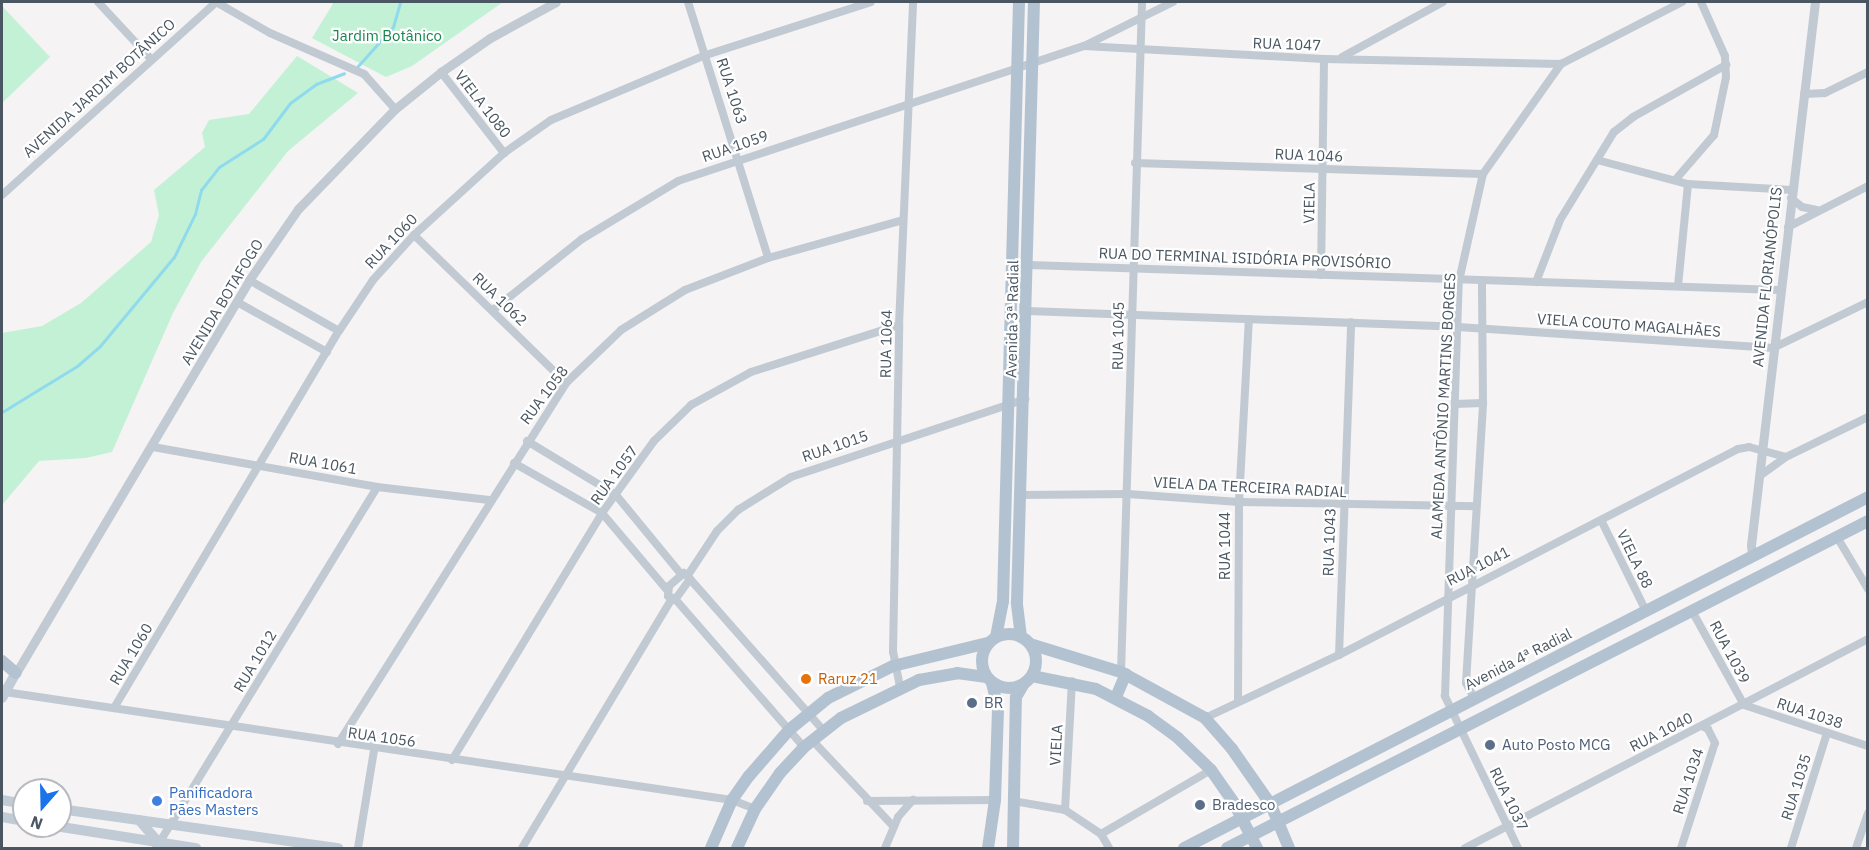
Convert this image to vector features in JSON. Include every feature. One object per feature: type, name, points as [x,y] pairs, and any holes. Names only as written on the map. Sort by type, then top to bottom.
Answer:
[{"type":"main road","points":[[1019,2],[1017,157],[1022,186],[1020,258],[1029,265]]},
{"type":"main road","name":"Avenida 3ª Radial","points":[[1026,640],[1017,602],[1028,311],[1034,2]]},
{"type":"main road","name":"Avenida 3ª Radial","points":[[992,640],[1003,601],[1017,157]]},
{"type":"main road","points":[[1010,339],[1017,316],[1028,311]]},
{"type":"main road","name":"Avenida 4ª Radial","points":[[1184,849],[1868,497]]},
{"type":"main road","points":[[1227,849],[1868,521]]},
{"type":"main road","points":[[988,849],[995,800],[998,700],[982,660],[992,640]]},
{"type":"main road","points":[[711,849],[732,800],[789,730],[850,685],[893,666],[992,640],[1026,640],[1123,673],[1205,718],[1232,749],[1271,805],[1280,822],[1289,849]]},
{"type":"main road","points":[[1013,849],[1012,801],[1016,697],[1036,661],[1026,640]]},
{"type":"main road","points":[[2,661],[16,673]]},
{"type":"main road","name":"AVENIDA BOTAFOGO","points":[[3,695],[16,673]]},
{"type":"main road","points":[[738,849],[755,809],[808,743],[823,730],[861,705],[900,687],[957,673],[989,680],[1007,688],[1027,680],[1072,681],[1116,697],[1178,738],[1211,770],[1243,818],[1257,849]]},
{"type":"main road","points":[[1116,697],[1123,673]]},
{"type":"main road","points":[[72,811],[338,849]]},
{"type":"main road","points":[[139,820],[158,846]]},
{"type":"main road","points":[[72,829],[158,846],[196,849]]},
{"type":"street","points":[[98,2],[151,59]]},
{"type":"street","points":[[216,2],[270,33],[340,61],[364,74],[395,110]]},
{"type":"street","name":"AVENIDA JARDIM BOTÂNICO","points":[[2,195],[216,2]]},
{"type":"street","name":"AVENIDA BOTAFOGO","points":[[16,673],[153,447],[249,280],[298,209],[395,110],[441,72],[490,38],[556,2]]},
{"type":"street","name":"RUA 1063","points":[[688,2],[739,158],[768,258]]},
{"type":"street","name":"RUA 1060","points":[[114,708],[262,466],[339,331],[373,280],[414,235],[504,153],[551,120],[706,55],[871,2]]},
{"type":"street","name":"RUA 1064","points":[[900,687],[893,666],[899,325],[913,2]]},
{"type":"street","name":"RUA 1045","points":[[1123,673],[1132,268],[1142,2]]},
{"type":"street","points":[[1084,46],[1173,2]]},
{"type":"street","points":[[1342,57],[1443,2]]},
{"type":"street","name":"ALAMEDA ANTÔNIO MARTINS BORGES","points":[[1460,729],[1449,711],[1445,696],[1459,281],[1483,174],[1561,64],[1682,2]]},
{"type":"street","points":[[1676,179],[1714,135],[1726,65],[1701,2]]},
{"type":"street","name":"AVENIDA FLORIANÓPOLIS","points":[[1752,556],[1779,290],[1815,2]]},
{"type":"street","name":"RUA 1047","points":[[1017,70],[1084,46],[1324,60],[1342,57],[1561,64]]},
{"type":"street","name":"VIELA","points":[[1321,275],[1324,60]]},
{"type":"street","points":[[1536,282],[1560,220],[1597,160],[1623,124],[1726,65]]},
{"type":"street","name":"RUA 1059","points":[[493,310],[582,238],[678,181],[739,158],[1017,70]]},
{"type":"street","name":"VIELA 1080","points":[[441,72],[504,153]]},
{"type":"street","points":[[1804,94],[1825,93],[1868,72]]},
{"type":"street","points":[[1597,160],[1688,184],[1792,194],[1802,207],[1819,210]]},
{"type":"street","name":"RUA 1046","points":[[1135,163],[1483,174]]},
{"type":"street","points":[[1678,286],[1688,184]]},
{"type":"street","points":[[1788,227],[1868,186]]},
{"type":"street","name":"RUA 1058","points":[[338,744],[489,500],[566,383],[621,330],[685,290],[768,258],[903,220]]},
{"type":"street","name":"RUA 1062","points":[[414,235],[566,383]]},
{"type":"street","name":"RUA DO TERMINAL ISIDÓRIA PROVISÓRIO","points":[[1029,265],[1779,290]]},
{"type":"street","points":[[249,280],[339,331]]},
{"type":"street","points":[[1474,698],[1466,683],[1483,403],[1482,281]]},
{"type":"street","points":[[237,302],[327,352]]},
{"type":"street","points":[[1773,348],[1868,302]]},
{"type":"street","points":[[1028,311],[1483,329]]},
{"type":"street","name":"RUA 1044","points":[[1238,701],[1239,502],[1250,319]]},
{"type":"street","name":"RUA 1043","points":[[1339,655],[1351,322]]},
{"type":"street","name":"RUA 1057","points":[[452,760],[603,513],[654,441],[691,405],[752,372],[899,325]]},
{"type":"street","name":"VIELA COUTO MAGALHÃES","points":[[1483,329],[1773,348]]},
{"type":"street","name":"RUA 1015","points":[[686,576],[717,531],[765,491],[819,465],[1025,399]]},
{"type":"street","points":[[1455,404],[1483,403]]},
{"type":"street","points":[[1761,475],[1786,457],[1868,417]]},
{"type":"street","points":[[527,441],[616,495],[823,730]]},
{"type":"street","name":"RUA 1061","points":[[153,447],[377,487],[489,500]]},
{"type":"street","name":"RUA 1041","points":[[1205,718],[1339,655],[1473,583],[1738,449],[1749,447],[1764,453],[1786,457]]},
{"type":"street","points":[[514,463],[603,513],[789,730],[808,743],[893,826]]},
{"type":"street","name":"RUA 1012","points":[[158,846],[169,824],[377,487]]},
{"type":"street","name":"VIELA DA TERCEIRA RADIAL","points":[[1022,495],[1128,494],[1239,502],[1476,506]]},
{"type":"street","name":"VIELA 88","points":[[1601,520],[1646,611]]},
{"type":"street","points":[[1837,537],[1868,589]]},
{"type":"street","points":[[522,849],[568,776],[672,596],[686,576]]},
{"type":"street","points":[[672,596],[686,576]]},
{"type":"street","name":"RUA 1039","points":[[1692,611],[1744,705]]},
{"type":"street","name":"RUA 1040","points":[[1469,848],[1507,826],[1868,639]]},
{"type":"street","name":"VIELA","points":[[1065,810],[1072,681]]},
{"type":"street","name":"RUA 1056","points":[[3,695],[114,708],[374,750],[732,800],[755,809]]},
{"type":"street","name":"RUA 1038","points":[[1744,705],[1868,746]]},
{"type":"street","name":"RUA 1034","points":[[1681,849],[1715,744],[1708,729],[1702,726]]},
{"type":"street","name":"RUA 1037","points":[[1460,729],[1518,849]]},
{"type":"street","name":"RUA 1035","points":[[1791,849],[1827,733]]},
{"type":"street","points":[[358,849],[374,750]]},
{"type":"street","points":[[1101,834],[1211,770]]},
{"type":"street","points":[[885,849],[893,826],[913,800]]},
{"type":"street","points":[[867,801],[995,800]]},
{"type":"street","points":[[1012,801],[1065,810],[1101,834],[1109,849]]},
{"type":"street","points":[[1856,849],[1868,813]]},
{"type":"green space","name":"Jardim Botânico","points":[[334,2],[503,2],[412,66],[386,77],[312,38]]},
{"type":"green space","points":[[2,6],[50,57],[2,103]]},
{"type":"green space","points":[[297,56],[358,93],[288,151],[201,262],[173,313],[112,452],[86,458],[39,461],[2,505],[2,333],[42,326],[81,303],[151,242],[159,215],[154,190],[205,147],[202,133],[209,120],[249,114]]},
{"type":"waterway","points":[[357,67],[393,27],[400,2]]},
{"type":"waterway","points":[[2,412],[77,366],[100,346],[174,257],[195,214],[201,190],[219,167],[263,139],[290,103],[316,84],[344,73]]},
{"type":"place","name":"Raruz 21","points":[[806,679]]},
{"type":"place","name":"BR","points":[[972,703]]},
{"type":"place","name":"Auto Posto MCG","points":[[1490,745]]},
{"type":"place","name":"Panificadora Pães Masters","points":[[157,801]]},
{"type":"place","name":"Bradesco","points":[[1200,805]]}]
